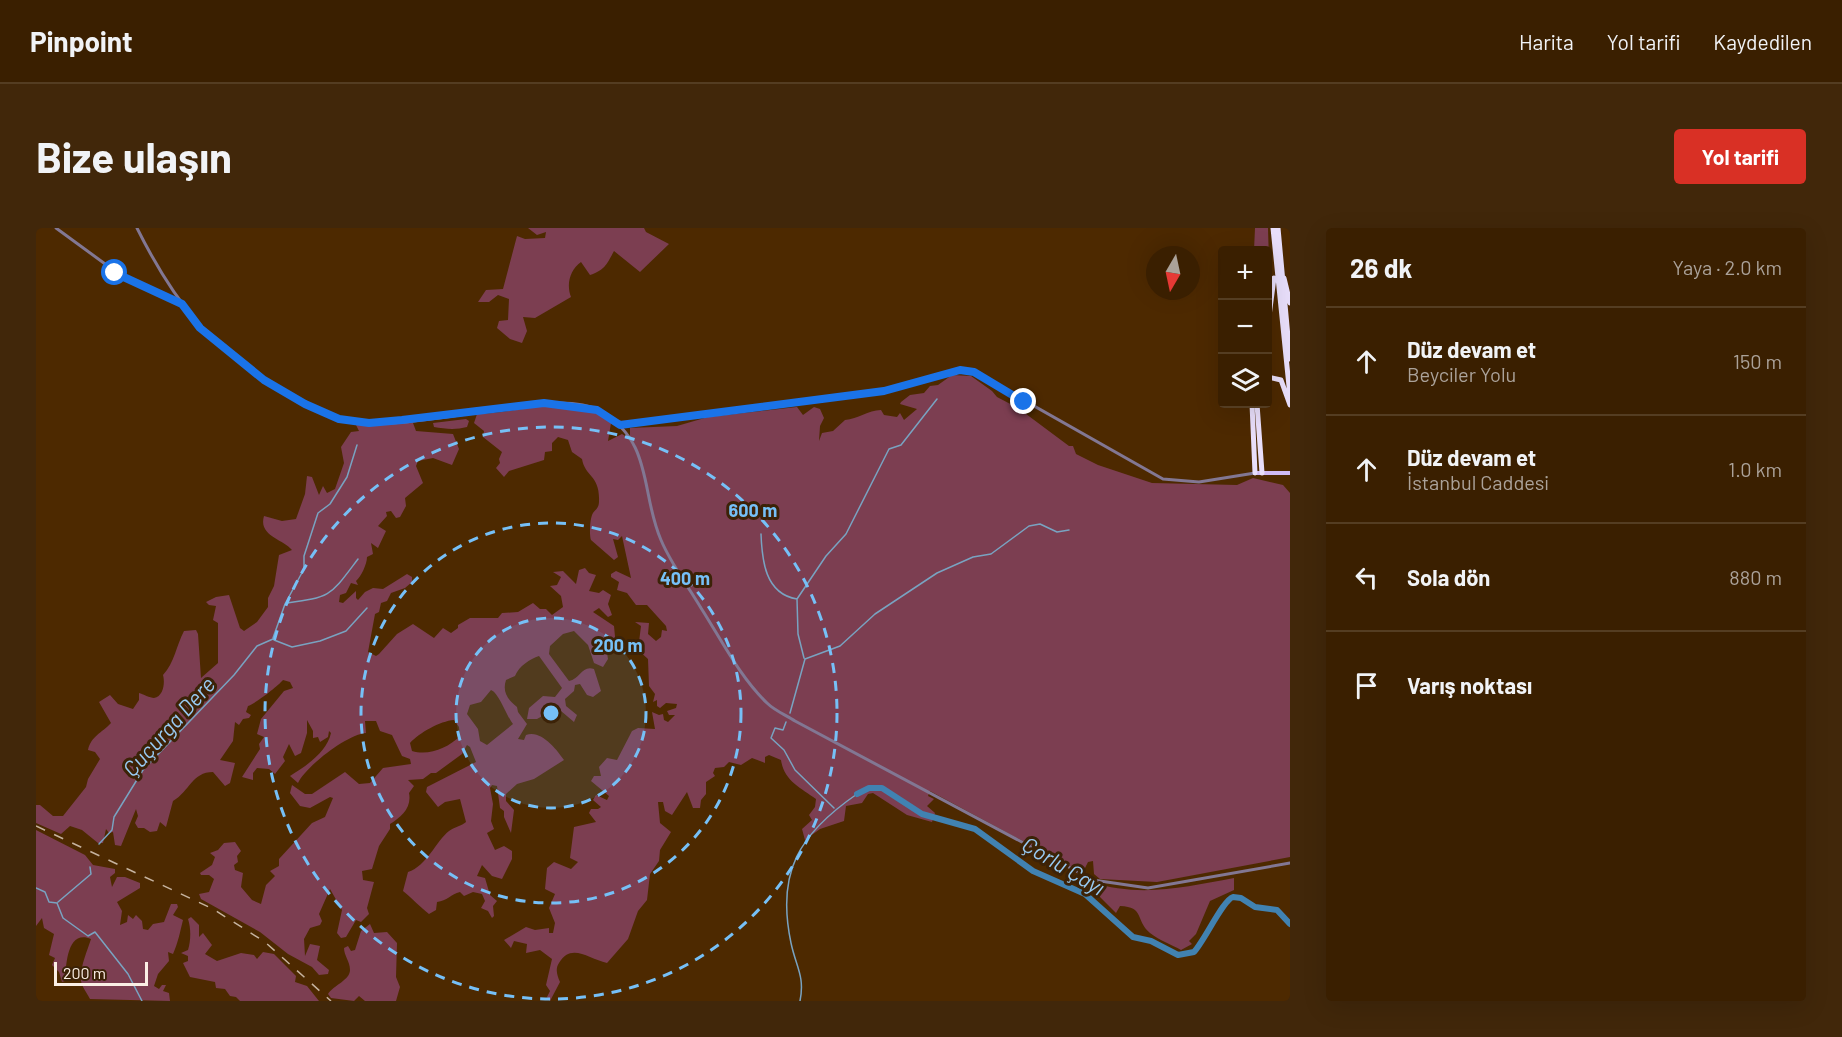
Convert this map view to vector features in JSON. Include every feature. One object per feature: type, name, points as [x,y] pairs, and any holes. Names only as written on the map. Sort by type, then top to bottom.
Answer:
[{"type":"highway","points":[[1273,228],[1290,359]]},
{"type":"highway","points":[[1278,228],[1278,262],[1290,396]]},
{"type":"highway","points":[[1278,262],[1290,303]]},
{"type":"highway","points":[[1272,300],[1278,262]]},
{"type":"highway","points":[[1272,378],[1281,380],[1290,405]]},
{"type":"highway","points":[[1252,408],[1258,473]]},
{"type":"highway","points":[[1257,408],[1258,473]]},
{"type":"main road","points":[[1258,473],[1287,474]]},
{"type":"street","points":[[56,228],[127,280],[182,304]]},
{"type":"street","points":[[137,228],[156,265],[200,328],[264,380],[305,404],[339,419],[369,423],[544,403],[597,410],[620,425],[634,443],[641,462],[656,529],[665,549],[748,684],[770,706],[1093,880],[1148,888],[1290,862]]},
{"type":"street","points":[[620,425],[884,391],[960,370],[974,372],[1163,479],[1199,482],[1258,473]]},
{"type":"shaded area","points":[[528,228],[644,228],[646,232],[669,244],[640,272],[614,251],[605,266],[590,275],[581,262],[574,269],[570,278],[571,297],[535,318],[523,317],[527,331],[522,343],[510,339],[497,328],[499,321],[508,320],[509,299],[498,295],[489,302],[478,302],[486,290],[503,289],[517,236],[525,239],[545,238],[546,232],[537,235]]},
{"type":"shaded area","points":[[1255,228],[1268,228],[1269,246],[1254,246]]},
{"type":"shaded area","points":[[952,375],[971,376],[997,397],[1018,408],[1069,446],[1073,446],[1076,454],[1098,465],[1152,483],[1237,485],[1253,478],[1283,485],[1290,493],[1290,857],[1157,882],[1100,879],[1094,874],[1093,861],[1088,862],[1083,872],[1071,867],[930,791],[928,796],[934,799],[927,806],[935,813],[932,822],[907,815],[873,793],[868,794],[862,803],[846,806],[844,821],[820,829],[805,840],[802,829],[812,820],[809,815],[815,807],[816,799],[789,779],[781,760],[769,755],[765,757],[765,763],[752,758],[741,765],[729,762],[724,767],[715,768],[713,773],[715,776],[706,782],[706,794],[701,800],[700,808],[693,808],[687,792],[672,815],[665,811],[663,802],[658,802],[660,823],[671,832],[660,850],[659,861],[650,874],[647,900],[638,911],[628,939],[607,963],[575,953],[564,957],[557,968],[560,982],[550,1001],[547,997],[550,991],[546,985],[552,959],[540,950],[526,953],[527,944],[514,941],[511,948],[504,940],[526,927],[535,930],[549,928],[549,933],[553,933],[555,923],[549,908],[555,894],[545,889],[547,868],[554,862],[571,869],[578,862],[570,858],[574,827],[596,822],[589,813],[591,809],[601,807],[593,800],[596,795],[607,800],[609,796],[591,781],[594,776],[601,776],[599,767],[607,758],[617,760],[632,731],[638,728],[655,729],[652,712],[663,714],[664,720],[668,722],[675,715],[669,715],[667,711],[676,708],[677,704],[666,703],[660,708],[657,706],[657,700],[653,702],[655,694],[649,686],[648,659],[638,650],[641,626],[635,622],[649,623],[648,634],[656,641],[661,637],[662,630],[667,631],[666,626],[647,605],[636,605],[627,593],[617,590],[619,582],[611,577],[611,574],[616,571],[631,578],[622,536],[618,540],[613,539],[618,557],[614,560],[591,540],[592,515],[598,505],[599,492],[582,459],[572,452],[568,440],[558,437],[552,443],[552,451],[545,452],[544,460],[509,471],[504,477],[496,468],[500,463],[502,452],[483,437],[484,431],[474,423],[477,414],[546,406],[580,408],[596,413],[611,423],[608,441],[622,434],[630,439],[630,428],[677,426],[708,417],[797,407],[803,415],[814,407],[820,409],[824,418],[820,426],[819,441],[822,433],[833,431],[845,420],[872,411],[881,410],[884,415],[897,417],[900,413],[904,420],[917,409],[900,404],[901,402],[910,395],[924,393],[930,386],[938,385]]},
{"type":"shaded area","points":[[466,419],[469,421],[467,427],[459,429],[434,427],[433,423]]},
{"type":"shaded area","points":[[413,423],[416,431],[453,434],[459,449],[452,465],[433,458],[418,461],[416,466],[423,483],[405,498],[406,506],[400,517],[396,518],[391,511],[386,512],[387,516],[378,526],[386,531],[378,548],[371,543],[373,554],[367,557],[360,577],[356,581],[358,585],[351,583],[346,593],[340,595],[339,602],[343,603],[356,591],[358,600],[365,592],[373,588],[383,589],[407,574],[412,577],[412,582],[405,588],[391,593],[387,601],[381,603],[379,612],[375,614],[368,652],[376,656],[397,634],[413,624],[434,638],[443,628],[451,633],[458,628],[458,625],[470,618],[498,618],[502,613],[518,612],[533,603],[540,609],[546,609],[552,615],[563,607],[561,596],[550,586],[557,585],[561,577],[553,572],[563,571],[576,584],[579,570],[585,568],[589,573],[596,575],[589,591],[599,593],[603,590],[611,595],[608,604],[612,615],[608,617],[599,608],[593,612],[614,626],[616,647],[599,641],[608,659],[603,667],[594,663],[588,645],[574,631],[563,634],[550,646],[549,654],[569,681],[587,669],[594,669],[601,691],[593,697],[587,695],[580,684],[575,685],[574,691],[565,699],[566,706],[577,715],[574,722],[561,711],[553,710],[537,719],[527,719],[529,708],[543,696],[555,697],[562,688],[539,656],[525,663],[515,676],[506,680],[507,695],[527,724],[518,739],[524,740],[526,735],[537,735],[548,742],[564,760],[534,779],[517,784],[506,794],[506,801],[514,810],[511,833],[504,817],[504,811],[500,808],[497,786],[492,785],[490,788],[493,804],[491,821],[494,829],[487,833],[495,850],[504,846],[512,851],[512,859],[502,879],[492,876],[482,865],[477,876],[485,878],[490,895],[497,901],[493,906],[494,916],[492,918],[488,911],[481,908],[485,901],[482,894],[473,892],[464,896],[460,892],[457,893],[437,902],[436,910],[429,914],[403,891],[408,872],[426,859],[444,835],[466,822],[460,799],[445,802],[438,807],[426,792],[427,787],[476,762],[467,745],[462,754],[436,773],[431,773],[423,779],[408,780],[414,786],[409,793],[407,808],[390,824],[390,829],[379,846],[372,869],[362,871],[363,880],[374,882],[367,908],[369,914],[361,922],[356,920],[346,937],[341,938],[337,933],[342,910],[330,889],[319,914],[322,921],[320,925],[310,928],[304,939],[305,956],[310,944],[320,946],[317,960],[329,970],[328,974],[319,975],[312,967],[288,954],[260,932],[201,899],[199,894],[209,892],[214,879],[200,873],[212,865],[215,857],[210,853],[218,850],[224,843],[235,842],[241,851],[237,856],[238,862],[234,865],[235,870],[243,873],[241,887],[252,900],[261,904],[266,885],[275,876],[270,871],[279,866],[279,859],[312,823],[325,817],[333,798],[330,797],[310,808],[300,806],[290,793],[292,785],[305,794],[312,794],[345,772],[359,784],[370,783],[383,768],[411,764],[410,759],[402,756],[392,735],[380,731],[376,721],[365,721],[366,733],[349,739],[328,752],[309,768],[298,783],[290,776],[320,752],[331,733],[329,731],[328,737],[320,742],[318,737],[313,738],[313,731],[307,720],[307,733],[301,753],[295,756],[289,744],[283,757],[285,761],[275,774],[269,769],[257,768],[253,773],[253,780],[242,777],[260,749],[259,744],[264,737],[257,734],[261,719],[284,691],[293,688],[290,682],[283,680],[248,706],[246,712],[251,715],[249,718],[243,719],[239,725],[235,722],[233,741],[220,760],[235,763],[230,783],[225,786],[213,772],[200,775],[173,801],[166,827],[160,822],[157,831],[150,832],[144,828],[138,828],[135,823],[138,816],[136,809],[121,846],[115,845],[113,832],[109,833],[106,829],[103,843],[98,843],[82,830],[70,826],[61,834],[36,823],[36,805],[40,805],[53,816],[63,816],[86,787],[100,759],[95,752],[88,750],[94,738],[111,723],[99,702],[110,695],[118,704],[133,709],[139,700],[139,693],[152,698],[160,695],[163,688],[163,675],[170,665],[184,631],[196,630],[198,634],[201,678],[218,663],[218,623],[213,620],[216,606],[206,602],[216,597],[229,595],[240,628],[244,631],[257,622],[268,607],[268,598],[274,586],[279,555],[292,550],[268,533],[263,523],[264,516],[282,521],[296,519],[305,494],[307,476],[312,477],[319,495],[323,486],[327,493],[335,489],[344,463],[341,447],[351,432],[359,431],[356,425]],"holes":[[[491,690],[497,695],[513,724],[487,745],[480,741],[478,729],[467,714],[470,705],[481,702]],[[454,720],[459,727],[460,736],[455,740],[431,752],[412,751],[410,743],[419,735],[436,725]]]},
{"type":"shaded area","points":[[36,830],[85,855],[93,865],[115,869],[115,873],[110,877],[112,887],[117,877],[125,877],[140,883],[140,888],[117,902],[122,911],[120,925],[127,922],[128,915],[133,919],[136,915],[142,921],[143,929],[148,930],[153,924],[164,922],[171,904],[177,904],[178,907],[173,915],[183,920],[179,937],[173,954],[168,952],[169,961],[158,974],[154,986],[159,989],[162,985],[166,985],[163,991],[169,993],[170,1001],[90,999],[82,986],[81,975],[91,939],[83,937],[77,939],[69,950],[65,981],[62,982],[59,972],[52,965],[55,958],[49,955],[54,934],[44,928],[42,918],[36,926]]},
{"type":"shaded area","points":[[1234,878],[1234,890],[1210,901],[1196,934],[1189,941],[1192,944],[1181,950],[1150,933],[1133,909],[1120,906],[1116,913],[1094,891],[1091,882],[1109,887],[1145,890]]},
{"type":"shaded area","points":[[191,917],[199,925],[199,937],[203,933],[212,945],[205,954],[217,961],[241,953],[254,955],[257,959],[263,952],[274,954],[296,976],[295,982],[307,986],[319,1001],[240,1001],[230,996],[225,989],[216,988],[215,982],[190,977],[183,963],[188,961],[188,956],[181,953],[188,950],[190,926],[188,919]]},
{"type":"shaded area","points":[[370,924],[374,933],[387,932],[397,943],[396,977],[400,987],[396,1001],[365,1001],[359,996],[354,1001],[331,998],[328,994],[349,974],[350,967],[344,948],[348,946],[351,951],[355,950],[361,931]]},
{"type":"waterway","points":[[804,658],[798,634],[797,599],[826,556],[846,534],[889,449],[901,445],[937,399]]},
{"type":"waterway","points":[[273,638],[285,604],[304,569],[304,556],[318,513],[330,504],[347,477],[357,445]]},
{"type":"waterway","points":[[790,713],[805,659],[840,646],[875,614],[937,573],[973,557],[991,554],[1029,526],[1040,524],[1057,532],[1069,530]]},
{"type":"waterway","points":[[761,534],[767,574],[778,590],[786,596],[797,599]]},
{"type":"waterway","points":[[287,603],[313,599],[329,593],[358,559]]},
{"type":"waterway","points":[[274,640],[292,647],[320,641],[346,631],[367,608]]},
{"type":"waterway","name":"Çuçurga Dere","points":[[99,844],[112,830],[114,817],[143,770],[234,675],[257,646],[273,639]]},
{"type":"waterway","points":[[786,722],[783,730],[775,728],[771,738],[784,750],[795,770],[834,808]]},
{"type":"waterway","name":"Çorlu Çayı","points":[[857,794],[869,788],[882,788],[922,814],[975,829],[1033,871],[1085,894],[1133,937],[1151,941],[1178,955],[1194,952],[1224,905],[1233,897],[1241,898],[1255,907],[1277,910],[1290,924]]},
{"type":"waterway","points":[[800,1001],[801,978],[787,918],[790,875],[797,857],[820,824],[857,794]]},
{"type":"waterway","name":"Çuçurga Dere","points":[[58,902],[91,874],[90,867]]},
{"type":"waterway","points":[[36,888],[45,892],[49,902],[57,903],[63,918],[88,936],[95,932],[128,974],[142,1001]]},
{"type":"railway","points":[[36,826],[213,909],[265,942],[331,1001]]},
{"type":"route","points":[[115,273],[182,304],[200,328],[225,351],[289,396],[353,423],[454,415],[544,403],[575,405],[597,410],[620,425],[760,409],[884,391],[960,370],[974,372],[1024,402]]}]
